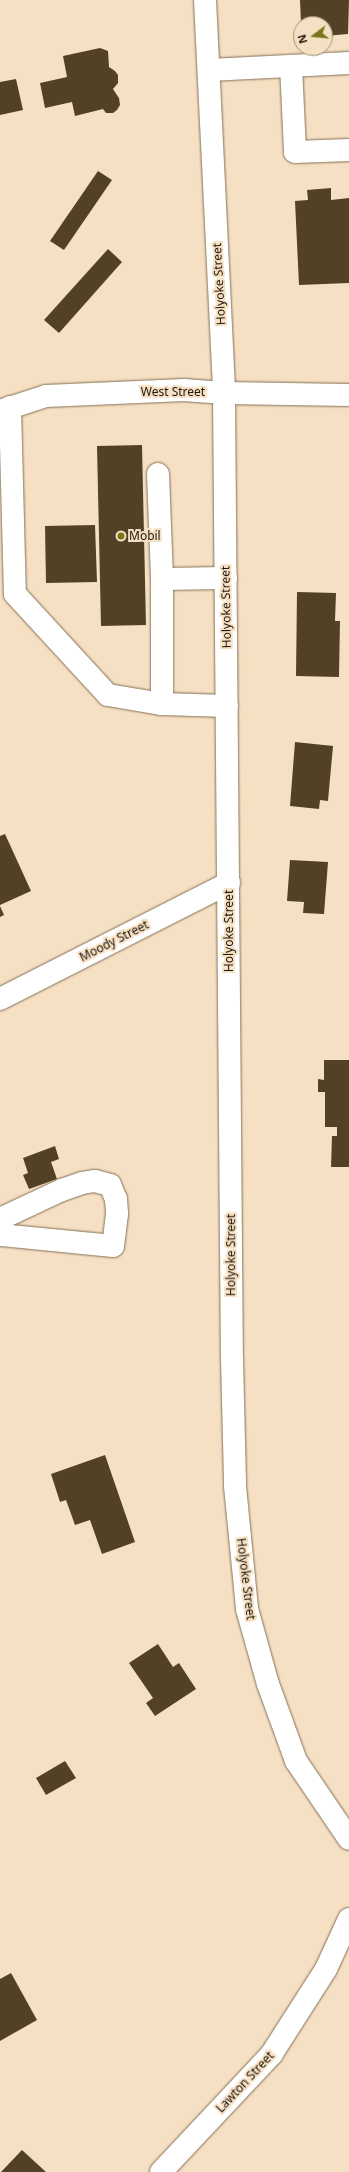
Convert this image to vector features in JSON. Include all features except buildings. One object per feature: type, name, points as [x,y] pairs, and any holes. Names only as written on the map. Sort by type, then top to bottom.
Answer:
[{"type":"main road","name":"Holyoke Street","points":[[205,0],[224,393],[232,1359],[235,1486],[247,1609],[268,1684],[296,1761],[349,1839]]},
{"type":"main road","points":[[209,70],[349,63]]},
{"type":"main road","points":[[291,66],[295,152],[349,150]]},
{"type":"main road","name":"West Street","points":[[5,409],[46,396],[184,390],[224,393],[349,395]]},
{"type":"main road","points":[[5,409],[15,594],[108,695],[162,704],[227,706]]},
{"type":"main road","points":[[158,474],[162,579],[162,704]]},
{"type":"main road","points":[[162,579],[226,578]]},
{"type":"main road","name":"Moody Street","points":[[0,999],[229,883]]},
{"type":"main road","points":[[0,1219],[62,1190],[82,1183],[96,1181],[110,1186],[116,1199],[117,1214],[113,1246],[0,1235]]},
{"type":"main road","name":"Lawton Street","points":[[160,2172],[271,2055],[326,1969],[349,1919]]},
{"type":"place","name":"Mobil","points":[[121,536]]}]
